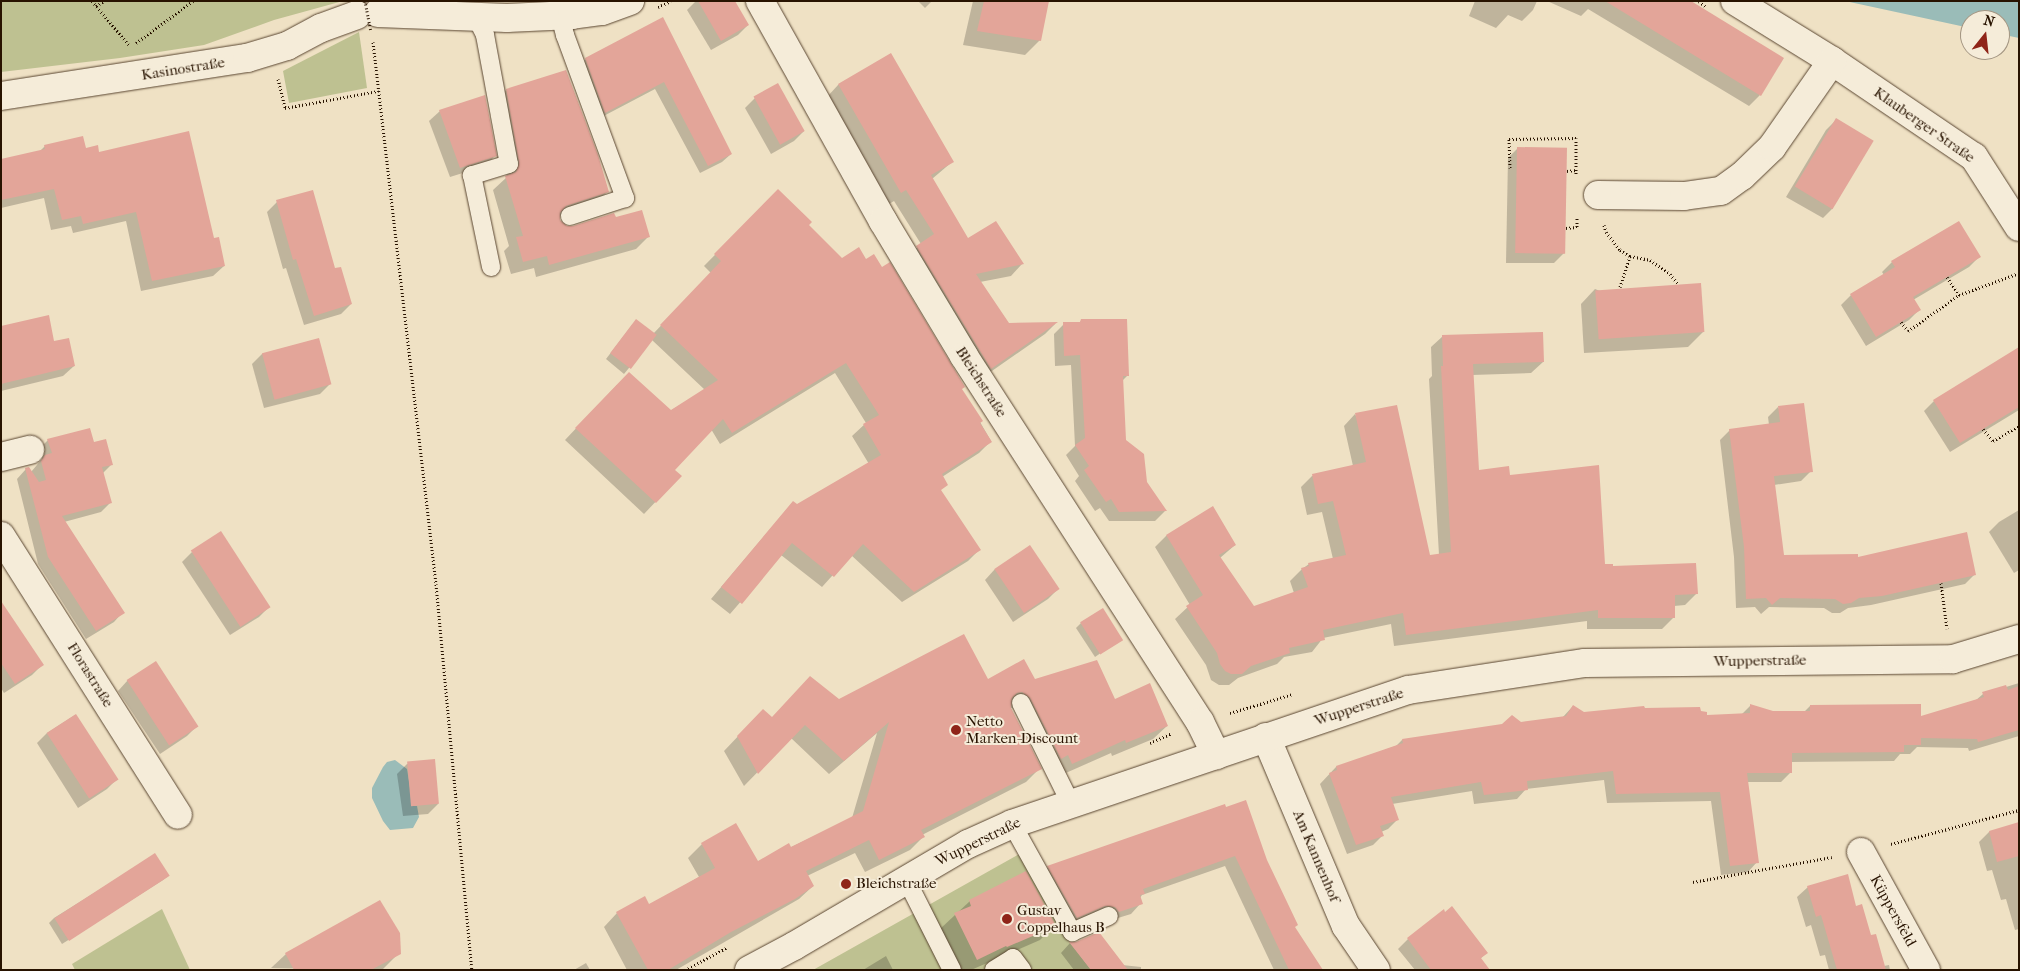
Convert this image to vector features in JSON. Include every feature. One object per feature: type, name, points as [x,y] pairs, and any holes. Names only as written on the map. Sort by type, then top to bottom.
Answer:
[{"type":"street","name":"Kasinostraße","points":[[1,96],[246,58],[287,46],[321,28],[368,15],[476,17],[560,15],[602,11],[630,1]]},
{"type":"street","name":"Bleichstraße","points":[[760,1],[883,221],[955,341],[1200,722],[1216,755]]},
{"type":"street","name":"Klauberger Straße","points":[[1735,1],[1832,61],[1974,157],[2019,227]]},
{"type":"street","points":[[1588,201],[1684,196],[1721,191],[1742,176],[1772,147],[1832,61]]},
{"type":"street","points":[[1,457],[30,450]]},
{"type":"street","name":"Florastraße","points":[[1,536],[178,815]]},
{"type":"street","name":"Wupperstraße","points":[[749,970],[794,946],[968,844],[1012,824],[1408,690],[1585,663],[1953,659],[2019,638]]},
{"type":"street","name":"Am Kannenhof","points":[[1266,737],[1346,926],[1376,970]]},
{"type":"street","name":"Küppersfeld","points":[[1861,852],[1926,970]]},
{"type":"lane","points":[[560,15],[565,35],[625,198],[570,216]]},
{"type":"lane","points":[[476,17],[485,35],[508,164],[472,175],[491,267]]},
{"type":"lane","points":[[1021,703],[1071,804]]},
{"type":"lane","points":[[1012,824],[1072,932],[1110,916]]},
{"type":"lane","points":[[906,879],[952,970]]},
{"type":"lane","points":[[994,970],[1013,958],[1022,970]]},
{"type":"path","points":[[92,1],[130,46],[193,1]]},
{"type":"path","points":[[96,6],[104,1]]},
{"type":"path","points":[[368,15],[436,584],[472,970]]},
{"type":"path","points":[[277,74],[284,108],[378,91]]},
{"type":"path","points":[[1510,168],[1509,139],[1576,138],[1576,170],[1588,201],[1606,232],[1620,250],[1630,256],[1650,260],[1670,274],[1678,284]]},
{"type":"path","points":[[1567,170],[1576,170]]},
{"type":"path","points":[[1566,228],[1577,227],[1588,201]]},
{"type":"path","points":[[1620,287],[1630,256]]},
{"type":"path","points":[[1902,322],[1908,331],[1959,295],[2019,273]]},
{"type":"path","points":[[1947,277],[1959,295]]},
{"type":"path","points":[[1983,429],[1993,442],[2019,426]]},
{"type":"path","points":[[1941,583],[1948,631]]},
{"type":"green space","points":[[1,1],[343,1],[274,20],[204,45],[120,58],[1,72]]},
{"type":"green space","points":[[359,32],[367,88],[289,103],[283,71]]},
{"type":"green space","points":[[1021,853],[1072,945],[1091,970],[813,970]]},
{"type":"green space","points":[[162,909],[190,970],[75,970],[72,964]]},
{"type":"water","points":[[1845,1],[2019,1],[2019,38],[2010,36],[2010,10],[1960,10],[1960,26]]},
{"type":"water","points":[[395,760],[407,769],[413,806],[417,806],[419,817],[413,828],[390,830],[383,821],[372,798],[372,788],[383,767],[387,762]]},
{"type":"building","points":[[698,1],[735,1],[749,25],[721,41]]},
{"type":"building","points":[[984,1],[1049,1],[1041,41],[977,31]]},
{"type":"building","points":[[1605,1],[1691,1],[1784,58],[1761,96]]},
{"type":"building","points":[[663,17],[732,154],[708,166],[664,82],[605,113],[585,58]]},
{"type":"building","points":[[891,53],[954,162],[931,175],[968,238],[996,221],[1024,264],[976,274],[1009,323],[1058,322],[991,369],[916,246],[934,234],[906,190],[901,193],[838,84]]},
{"type":"building","points":[[566,70],[598,155],[609,192],[566,206],[560,213],[560,220],[567,226],[573,226],[614,213],[616,217],[642,210],[650,237],[549,265],[547,256],[523,262],[516,237],[523,236],[505,176],[516,172],[519,163],[506,89]]},
{"type":"building","points":[[778,83],[805,131],[780,145],[754,97]]},
{"type":"building","points":[[485,95],[497,156],[460,168],[439,110]]},
{"type":"building","points":[[1836,118],[1874,141],[1833,209],[1795,187]]},
{"type":"building","points":[[189,131],[214,238],[219,237],[225,266],[152,281],[136,212],[83,224],[81,216],[62,220],[54,189],[1,200],[1,159],[45,149],[44,145],[83,136],[86,148],[98,145],[99,152]]},
{"type":"building","points":[[1517,147],[1567,148],[1565,254],[1515,253]]},
{"type":"building","points":[[778,189],[812,222],[809,225],[842,258],[859,247],[866,259],[874,254],[882,267],[890,262],[965,387],[962,389],[983,421],[980,423],[992,442],[942,474],[948,485],[941,490],[981,550],[914,592],[863,544],[834,577],[792,543],[742,604],[721,587],[793,501],[797,504],[881,455],[863,424],[879,415],[846,363],[732,433],[723,419],[675,470],[682,476],[656,503],[575,428],[629,372],[671,410],[718,380],[660,325],[721,261],[714,254]]},
{"type":"building","points":[[313,190],[335,268],[341,267],[352,304],[314,316],[296,259],[293,260],[276,200]]},
{"type":"building","points":[[1959,221],[1981,257],[1913,297],[1921,310],[1876,337],[1850,294],[1895,267],[1891,261]]},
{"type":"building","points":[[1701,283],[1704,332],[1599,339],[1595,290]]},
{"type":"building","points":[[49,315],[54,341],[69,338],[75,366],[1,384],[1,326]]},
{"type":"building","points":[[636,319],[657,335],[631,369],[610,353]]},
{"type":"building","points":[[1081,319],[1127,319],[1129,376],[1123,376],[1126,440],[1144,454],[1147,482],[1167,511],[1119,512],[1111,499],[1106,502],[1084,470],[1089,466],[1075,445],[1085,438],[1080,355],[1064,356],[1063,322],[1080,322]]},
{"type":"building","points":[[1543,332],[1544,362],[1473,364],[1479,470],[1509,466],[1510,475],[1599,465],[1605,564],[1613,564],[1613,566],[1696,563],[1698,594],[1675,595],[1675,618],[1598,618],[1598,610],[1406,635],[1403,613],[1323,630],[1325,640],[1289,648],[1290,653],[1251,666],[1242,674],[1231,674],[1225,671],[1220,664],[1217,653],[1186,606],[1203,595],[1166,535],[1213,506],[1236,545],[1219,555],[1254,606],[1308,587],[1301,568],[1309,566],[1308,563],[1346,555],[1333,501],[1318,504],[1312,474],[1366,462],[1355,413],[1397,405],[1430,555],[1451,552],[1441,366],[1443,366],[1442,335]]},
{"type":"building","points":[[319,338],[331,384],[274,400],[262,353]]},
{"type":"building","points":[[2019,347],[2019,407],[1960,443],[1933,400]]},
{"type":"building","points":[[1804,403],[1813,472],[1774,476],[1784,555],[1858,554],[1858,557],[1967,532],[1976,575],[1882,596],[1859,598],[1851,603],[1843,604],[1835,599],[1780,598],[1772,605],[1766,598],[1746,599],[1744,547],[1729,429],[1780,422],[1778,406]]},
{"type":"building","points":[[90,428],[94,442],[106,439],[113,465],[102,467],[112,503],[62,516],[125,613],[96,631],[48,557],[25,468],[29,467],[39,482],[46,480],[41,461],[45,455],[52,453],[47,439]]},
{"type":"building","points":[[221,531],[271,607],[240,627],[191,551]]},
{"type":"building","points":[[1030,545],[1060,589],[1024,613],[994,569]]},
{"type":"building","points":[[1,601],[44,665],[15,684],[1,663]]},
{"type":"building","points":[[1103,608],[1123,640],[1100,655],[1080,622]]},
{"type":"building","points":[[964,634],[988,679],[1024,659],[1035,679],[1097,660],[1115,699],[1150,683],[1168,726],[1126,743],[1125,740],[1072,764],[1068,755],[1061,759],[1030,698],[1022,692],[1017,693],[1012,698],[1011,708],[1042,769],[921,830],[925,837],[879,860],[869,840],[806,871],[814,886],[795,899],[731,932],[668,970],[648,970],[616,912],[645,896],[649,904],[715,868],[701,843],[736,823],[758,861],[789,843],[791,847],[863,811],[889,722],[844,761],[805,725],[758,774],[737,736],[763,709],[772,717],[810,676],[839,699]]},
{"type":"building","points":[[156,661],[198,726],[169,745],[127,680]]},
{"type":"building","points":[[2006,685],[2008,690],[2019,686],[2019,730],[1978,742],[1977,739],[1921,738],[1921,745],[1904,745],[1904,752],[1792,753],[1792,773],[1747,773],[1759,863],[1730,866],[1720,792],[1616,794],[1613,771],[1527,781],[1528,790],[1484,795],[1481,782],[1391,797],[1399,820],[1380,826],[1384,836],[1356,845],[1329,773],[1337,770],[1336,766],[1403,743],[1402,739],[1502,724],[1512,715],[1521,722],[1566,716],[1573,705],[1584,712],[1644,706],[1645,708],[1700,707],[1701,711],[1707,712],[1707,715],[1750,713],[1750,704],[1773,711],[1810,711],[1810,705],[1921,704],[1921,716],[1984,697],[1982,692]]},
{"type":"building","points":[[76,714],[118,779],[89,798],[47,733]]},
{"type":"building","points":[[435,759],[439,804],[411,806],[407,761]]},
{"type":"building","points":[[1246,800],[1267,860],[1298,925],[1295,927],[1323,970],[1289,970],[1235,856],[1143,889],[1145,894],[1140,895],[1143,904],[1119,912],[1115,907],[1105,906],[1077,918],[1047,866],[1225,804],[1226,807]]},
{"type":"building","points":[[2019,822],[2019,856],[1997,862],[1989,831]]},
{"type":"building","points":[[155,853],[170,876],[69,941],[54,918]]},
{"type":"building","name":"Gustav Coppelhaus B","points":[[1026,871],[1056,926],[977,960],[954,913],[971,906],[969,900]]},
{"type":"building","points":[[1848,874],[1856,906],[1862,904],[1871,935],[1876,934],[1886,970],[1837,970],[1821,915],[1816,917],[1807,886]]},
{"type":"building","points":[[380,900],[400,933],[401,954],[371,970],[294,970],[285,953]]},
{"type":"building","points":[[1452,906],[1488,953],[1481,958],[1490,970],[1431,970],[1407,938],[1444,909],[1445,912]]},
{"type":"building","points":[[1099,932],[1128,970],[1091,970],[1069,942],[1076,942]]},
{"type":"place","name":"Netto Marken-Discount","points":[[956,730]]},
{"type":"place","name":"Bleichstraße","points":[[846,884]]},
{"type":"place","name":"Gustav Coppelhaus B","points":[[1007,919]]}]
